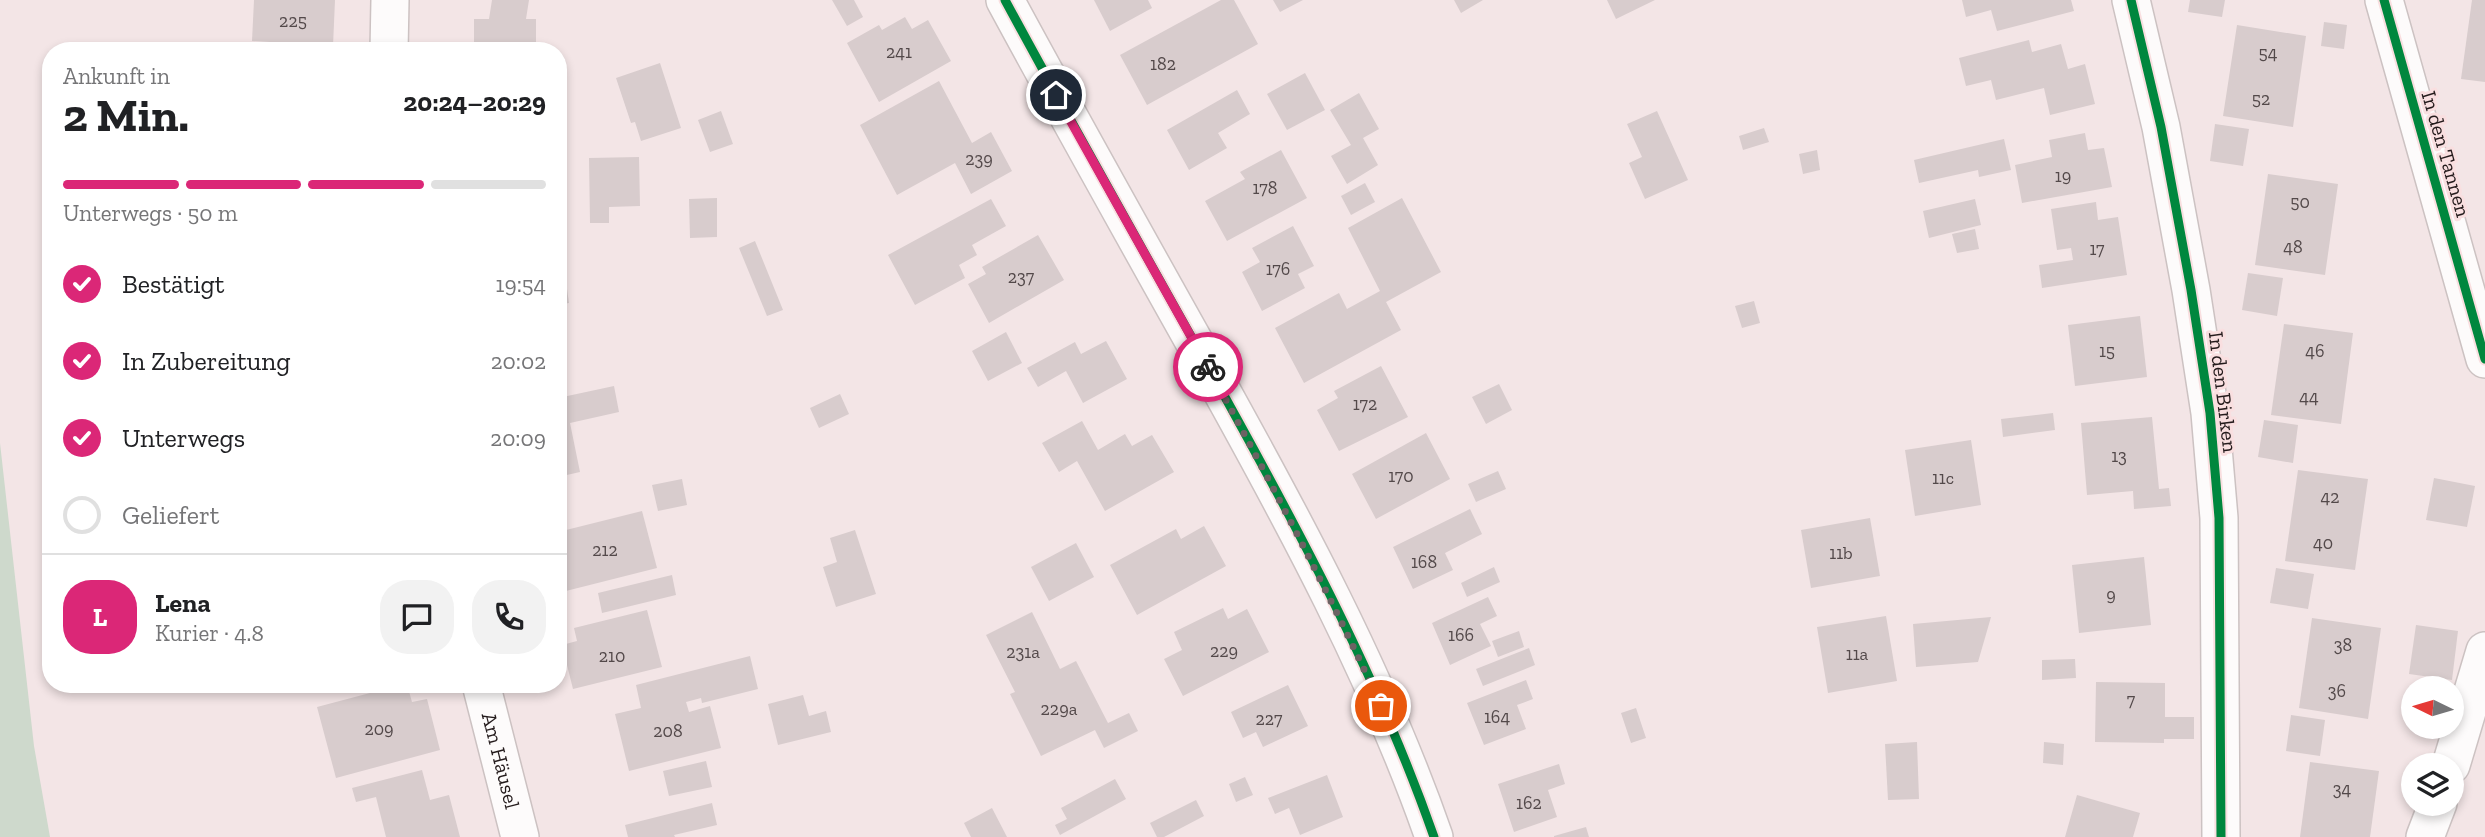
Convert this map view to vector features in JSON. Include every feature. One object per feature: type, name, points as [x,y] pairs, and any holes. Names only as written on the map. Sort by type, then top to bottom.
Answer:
[{"type":"street","points":[[389,42],[390,0]]},
{"type":"street","points":[[1005,0],[1278,494],[1340,616],[1386,716],[1434,837]]},
{"type":"street","name":"In den Birken","points":[[2130,0],[2161,127],[2191,290],[2210,414],[2219,518],[2222,795],[2206,837]]},
{"type":"street","name":"In den Tannen","points":[[2384,0],[2485,359]]},
{"type":"street","points":[[2455,753],[2485,651]]},
{"type":"street","name":"Am Häusel","points":[[483,693],[520,837]]},
{"type":"street","points":[[2221,837],[2222,795]]},
{"type":"street","points":[[2426,837],[2433,816]]},
{"type":"shaded area","points":[[0,443],[34,746],[50,837],[0,837]]},
{"type":"building","points":[[254,0],[335,0],[333,42],[252,41]]},
{"type":"building","points":[[492,0],[529,0],[526,19],[536,19],[536,42],[474,42],[474,19],[489,19]]},
{"type":"building","points":[[832,0],[854,0],[863,17],[847,26]]},
{"type":"building","points":[[1094,0],[1148,0],[1152,8],[1110,31]]},
{"type":"building","points":[[1221,0],[1234,0],[1258,44],[1147,105],[1120,55]]},
{"type":"building","points":[[1273,0],[1303,0],[1280,12]]},
{"type":"building","points":[[1454,0],[1483,0],[1461,13]]},
{"type":"building","points":[[1607,0],[1655,0],[1616,19]]},
{"type":"building","points":[[1962,0],[2071,0],[2074,11],[1997,31],[1991,10],[1966,17]]},
{"type":"building","points":[[2190,0],[2225,0],[2222,17],[2188,12]]},
{"type":"building","points":[[2472,0],[2485,0],[2485,82],[2461,79]]},
{"type":"building","points":[[905,17],[912,29],[928,20],[951,61],[879,102],[847,43],[879,25],[882,30]]},
{"type":"building","points":[[2324,22],[2347,25],[2344,49],[2321,46]]},
{"type":"building","points":[[2237,25],[2306,36],[2293,127],[2223,116]]},
{"type":"building","points":[[2029,40],[2032,52],[2061,44],[2068,69],[2085,64],[2095,104],[2050,115],[2044,88],[1996,100],[1991,80],[1966,86],[1959,58]]},
{"type":"building","points":[[660,63],[681,128],[641,141],[635,122],[631,123],[616,78]]},
{"type":"building","points":[[1305,73],[1325,110],[1287,130],[1267,94]]},
{"type":"building","points":[[939,81],[972,143],[991,132],[1012,171],[971,194],[955,163],[897,195],[860,125]]},
{"type":"building","points":[[1237,90],[1250,114],[1218,133],[1227,148],[1189,170],[1167,130]]},
{"type":"building","points":[[1359,93],[1379,129],[1363,138],[1378,165],[1347,184],[1331,156],[1351,145],[1330,110]]},
{"type":"building","points":[[721,111],[733,144],[710,152],[698,120]]},
{"type":"building","points":[[1657,111],[1688,180],[1645,199],[1629,163],[1642,157],[1627,124]]},
{"type":"building","points":[[2215,124],[2249,129],[2243,166],[2210,161]]},
{"type":"building","points":[[1764,128],[1769,142],[1743,150],[1739,136]]},
{"type":"building","points":[[2085,133],[2088,150],[2104,148],[2112,187],[2022,203],[2015,165],[2052,157],[2049,140]]},
{"type":"building","points":[[2004,139],[2011,170],[1979,177],[1978,170],[1919,183],[1914,160]]},
{"type":"building","points":[[1281,150],[1307,198],[1227,241],[1205,201],[1245,179],[1240,172]]},
{"type":"building","points":[[1817,150],[1820,170],[1803,174],[1799,154]]},
{"type":"building","points":[[639,157],[640,206],[609,207],[609,223],[590,223],[589,158]]},
{"type":"building","points":[[2268,174],[2338,184],[2325,275],[2255,265]]},
{"type":"building","points":[[1365,183],[1375,202],[1351,215],[1341,196]]},
{"type":"building","points":[[717,198],[717,237],[690,238],[689,199]]},
{"type":"building","points":[[1402,198],[1441,272],[1386,302],[1401,330],[1304,383],[1275,328],[1339,293],[1347,309],[1380,291],[1348,228]]},
{"type":"building","points":[[991,199],[1006,226],[972,245],[977,255],[959,265],[965,278],[915,305],[888,255]]},
{"type":"building","points":[[1975,199],[1981,225],[1929,238],[1923,211]]},
{"type":"building","points":[[2096,202],[2098,220],[2118,217],[2127,275],[2042,288],[2039,265],[2073,260],[2071,248],[2057,250],[2051,209]]},
{"type":"building","points":[[1293,226],[1314,266],[1298,274],[1305,288],[1262,311],[1242,272],[1260,262],[1252,248]]},
{"type":"building","points":[[1975,229],[1979,249],[1957,253],[1952,234]]},
{"type":"building","points":[[1038,235],[1064,280],[989,323],[968,284],[986,274],[982,267]]},
{"type":"building","points":[[755,241],[783,310],[767,316],[739,248]]},
{"type":"building","points":[[2248,273],[2283,278],[2277,316],[2242,310]]},
{"type":"building","points":[[1754,301],[1760,323],[1742,328],[1735,306]]},
{"type":"building","points":[[2140,316],[2147,377],[2075,386],[2068,325]]},
{"type":"building","points":[[2284,324],[2353,333],[2341,424],[2271,415]]},
{"type":"building","points":[[1006,332],[1022,363],[988,381],[972,351]]},
{"type":"building","points":[[1106,341],[1127,379],[1083,403],[1066,371],[1038,387],[1027,368],[1075,342],[1081,354]]},
{"type":"building","points":[[1381,366],[1408,417],[1339,451],[1317,410],[1338,398],[1334,391]]},
{"type":"building","points":[[1499,384],[1512,410],[1486,424],[1472,397]]},
{"type":"building","points":[[614,386],[619,412],[570,423],[580,472],[567,475],[567,396]]},
{"type":"building","points":[[840,394],[849,414],[819,428],[810,408]]},
{"type":"building","points":[[2053,413],[2055,430],[2003,437],[2001,419]]},
{"type":"building","points":[[2152,417],[2159,489],[2169,488],[2171,506],[2134,509],[2133,491],[2087,495],[2081,423]]},
{"type":"building","points":[[2264,420],[2298,425],[2293,463],[2258,457]]},
{"type":"building","points":[[1082,421],[1098,450],[1125,434],[1132,446],[1152,435],[1174,472],[1105,511],[1077,461],[1059,472],[1042,443]]},
{"type":"building","points":[[1426,433],[1450,479],[1376,519],[1352,474]]},
{"type":"building","points":[[1971,440],[1981,505],[1915,516],[1905,450]]},
{"type":"building","points":[[2298,470],[2368,479],[2355,570],[2285,561]]},
{"type":"building","points":[[1498,471],[1506,489],[1476,502],[1468,484]]},
{"type":"building","points":[[2434,478],[2475,486],[2467,527],[2426,520]]},
{"type":"building","points":[[682,479],[687,505],[658,511],[652,485]]},
{"type":"building","points":[[1470,509],[1482,534],[1445,553],[1453,570],[1413,589],[1393,547]]},
{"type":"building","points":[[642,511],[657,568],[567,591],[567,530]]},
{"type":"building","points":[[1870,518],[1880,576],[1811,588],[1801,530]]},
{"type":"building","points":[[1204,526],[1226,566],[1137,615],[1110,565],[1176,529],[1181,539]]},
{"type":"building","points":[[855,530],[876,594],[836,607],[823,567],[837,562],[830,538]]},
{"type":"building","points":[[1076,543],[1094,577],[1049,601],[1031,567]]},
{"type":"building","points":[[2144,557],[2151,625],[2079,633],[2072,565]]},
{"type":"building","points":[[1494,567],[1500,582],[1467,597],[1461,583]]},
{"type":"building","points":[[2276,568],[2314,574],[2308,609],[2270,603]]},
{"type":"building","points":[[672,575],[676,595],[602,613],[598,593]]},
{"type":"building","points":[[1488,597],[1497,616],[1480,624],[1491,646],[1450,665],[1432,623]]},
{"type":"building","points":[[1223,608],[1228,619],[1247,609],[1269,652],[1183,696],[1164,659],[1182,650],[1174,632]]},
{"type":"building","points":[[647,610],[662,667],[573,689],[567,665],[567,644],[577,641],[574,628]]},
{"type":"building","points":[[1032,612],[1060,669],[1076,661],[1108,723],[1129,713],[1138,731],[1104,748],[1095,730],[1041,756],[1010,694],[1015,692],[986,635]]},
{"type":"building","points":[[1886,616],[1897,681],[1828,693],[1817,627]]},
{"type":"building","points":[[1991,617],[1978,662],[1916,667],[1913,624]]},
{"type":"building","points":[[2312,618],[2381,628],[2368,719],[2299,708]]},
{"type":"building","points":[[2416,625],[2458,631],[2452,676],[2409,674]]},
{"type":"building","points":[[1519,631],[1524,647],[1498,657],[1492,641]]},
{"type":"building","points":[[1529,648],[1535,665],[1483,686],[1476,669]]},
{"type":"building","points":[[750,656],[758,689],[702,703],[701,698],[686,702],[689,712],[710,706],[721,748],[629,771],[615,714],[641,708],[636,685]]},
{"type":"building","points":[[2075,659],[2076,678],[2042,680],[2042,660]]},
{"type":"building","points":[[1526,680],[1533,699],[1517,705],[1526,729],[1484,745],[1467,703]]},
{"type":"building","points":[[2096,682],[2165,683],[2165,717],[2194,717],[2194,739],[2164,739],[2164,743],[2095,742]]},
{"type":"building","points":[[1288,685],[1308,726],[1263,747],[1256,732],[1243,738],[1231,712]]},
{"type":"building","points":[[370,693],[410,693],[412,702],[427,699],[440,750],[336,778],[317,707]]},
{"type":"building","points":[[803,695],[809,716],[826,711],[831,732],[778,745],[768,704]]},
{"type":"building","points":[[1636,708],[1646,738],[1631,743],[1621,713]]},
{"type":"building","points":[[2291,715],[2325,720],[2320,756],[2286,751]]},
{"type":"building","points":[[1917,742],[1919,799],[1888,800],[1885,744]]},
{"type":"building","points":[[2044,742],[2064,744],[2063,765],[2043,763]]},
{"type":"building","points":[[706,761],[712,787],[669,796],[663,771]]},
{"type":"building","points":[[2310,762],[2379,771],[2370,837],[2300,837]]},
{"type":"building","points":[[1559,764],[1565,784],[1548,790],[1557,817],[1514,832],[1498,784]]},
{"type":"building","points":[[422,770],[430,800],[449,795],[460,837],[386,837],[376,797],[356,802],[352,788]]},
{"type":"building","points":[[1327,775],[1343,817],[1300,835],[1289,808],[1275,814],[1268,798]]},
{"type":"building","points":[[1245,777],[1253,795],[1236,802],[1229,784]]},
{"type":"building","points":[[1115,779],[1126,799],[1060,835],[1055,825],[1067,819],[1061,808]]},
{"type":"building","points":[[2077,795],[2140,813],[2133,837],[2065,837]]},
{"type":"building","points":[[1196,800],[1204,816],[1164,837],[1157,837],[1150,823]]},
{"type":"building","points":[[712,803],[717,825],[674,835],[675,837],[628,837],[625,825]]},
{"type":"building","points":[[992,808],[1007,837],[971,837],[964,823]]},
{"type":"building","points":[[1586,827],[1589,837],[1554,837],[1554,836]]},
{"type":"cycle path","points":[[1005,0],[1303,541],[1387,716],[1434,837]]},
{"type":"cycle path","points":[[2131,0],[2161,127],[2210,413],[2219,518],[2221,837]]},
{"type":"cycle path","points":[[2384,0],[2485,359]]},
{"type":"way so far","points":[[1208,367],[1278,494],[1340,616],[1381,706]]},
{"type":"route","points":[[1056,95],[1208,367]]}]
